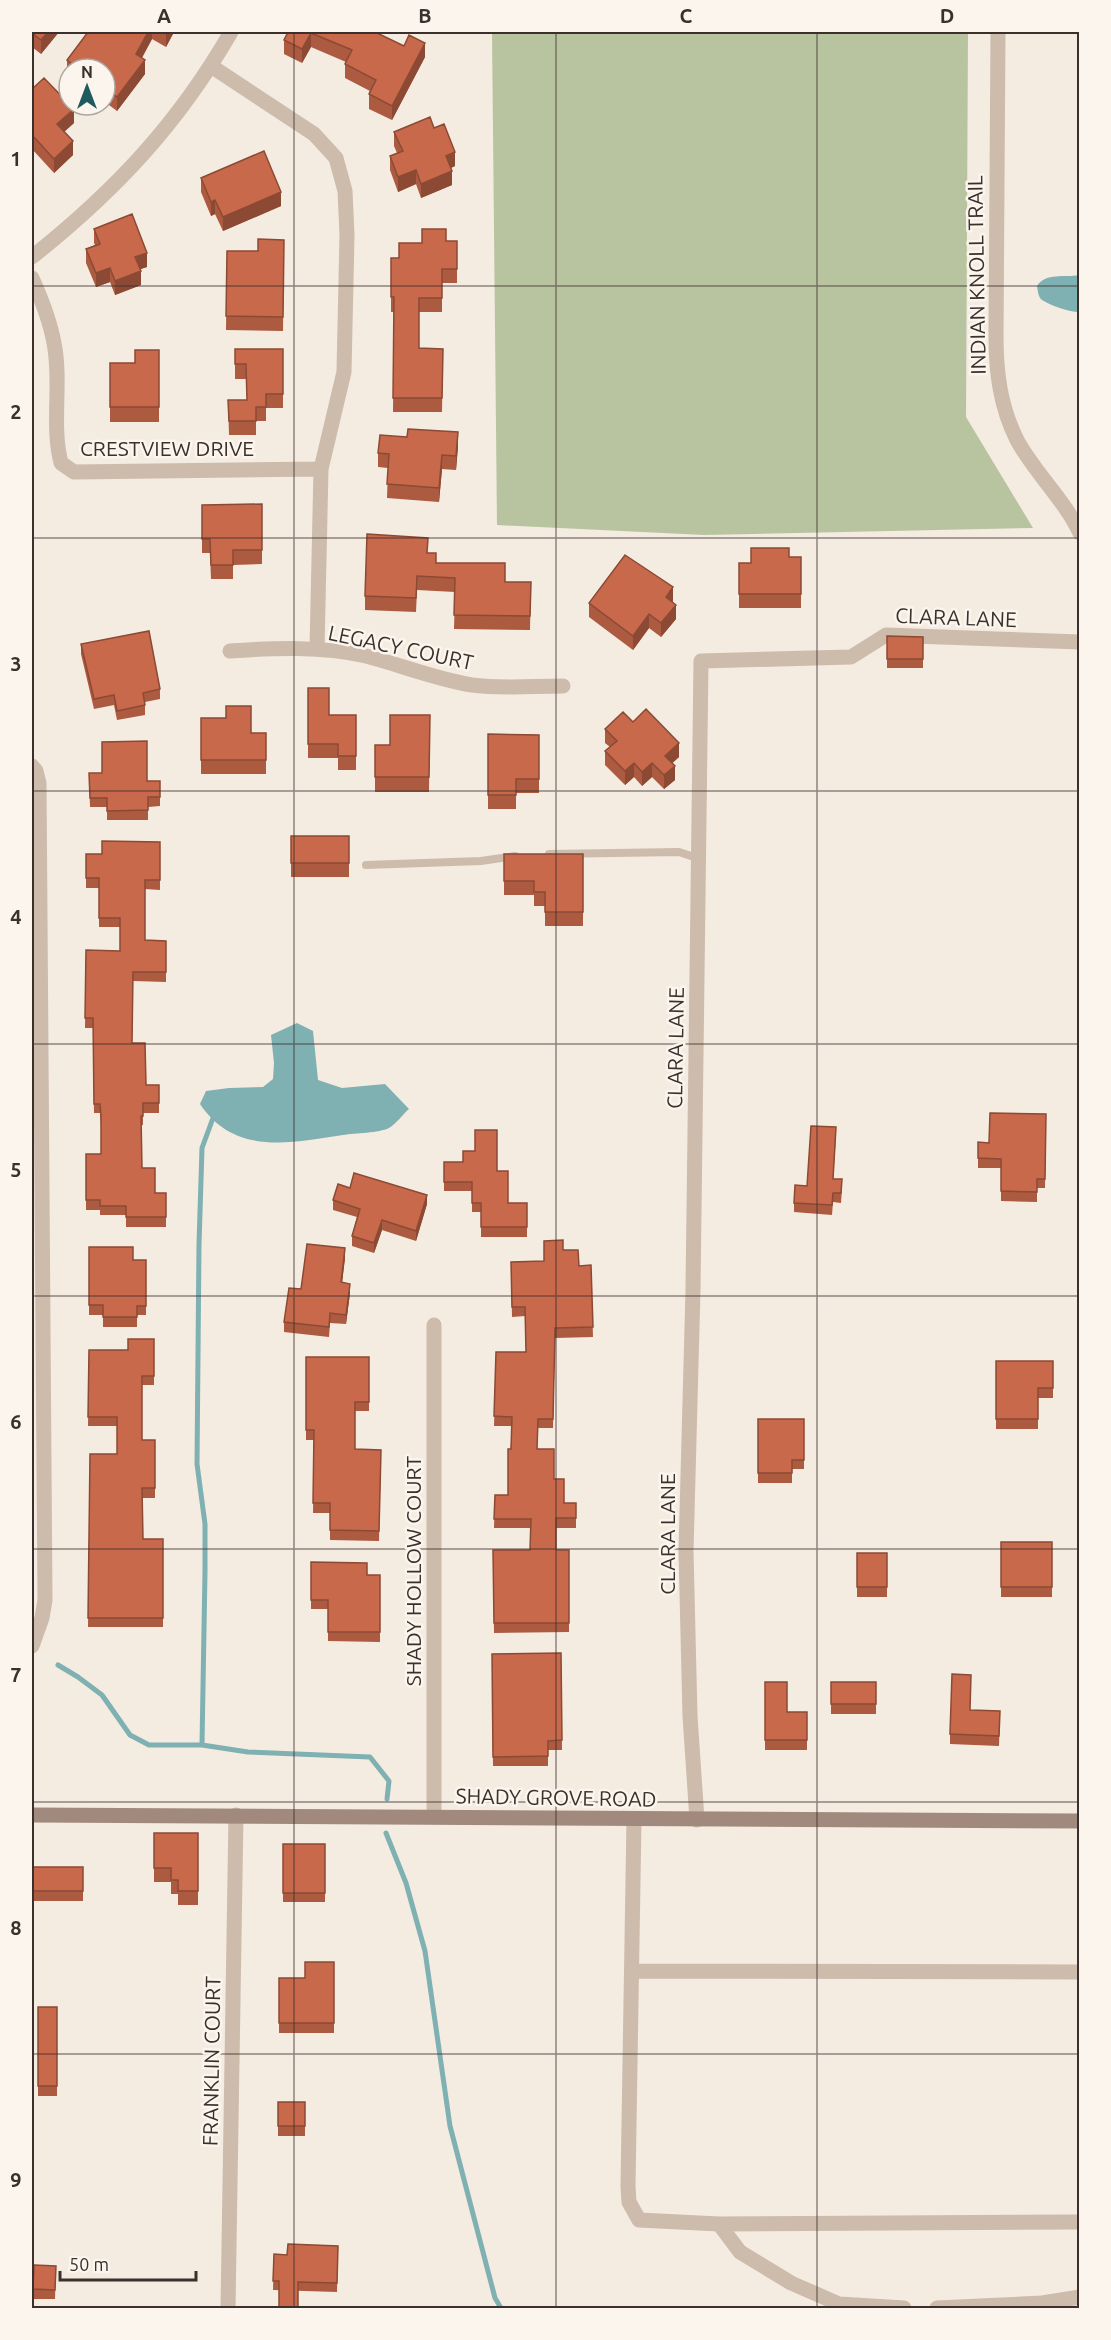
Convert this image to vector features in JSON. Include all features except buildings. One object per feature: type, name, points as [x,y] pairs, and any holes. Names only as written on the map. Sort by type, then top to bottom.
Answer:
[{"type":"street","points":[[32,257],[77,221],[133,167],[181,110],[231,32]]},
{"type":"street","name":"INDIAN KNOLL TRAIL","points":[[998,32],[996,345],[1001,398],[1018,440],[1080,533]]},
{"type":"street","points":[[211,66],[314,134],[336,158],[345,191],[344,372],[321,469],[317,649]]},
{"type":"street","name":"CRESTVIEW DRIVE","points":[[32,278],[54,344],[57,394],[56,443],[61,463],[74,472],[321,469]]},
{"type":"street","name":"CLARA LANE","points":[[697,1820],[690,1716],[686,1551],[693,1290],[700,661],[851,657],[886,635],[1080,642]]},
{"type":"street","name":"LEGACY COURT","points":[[230,651],[269,648],[317,649],[364,656],[433,677],[474,685],[563,686]]},
{"type":"street","points":[[32,766],[39,783],[36,1045],[37,1337],[45,1600],[42,1618],[33,1640]]},
{"type":"street","name":"SHADY HOLLOW COURT","points":[[434,1325],[434,1817]]},
{"type":"street","name":"SHADY GROVE ROAD","points":[[32,1815],[1080,1821]]},
{"type":"street","name":"FRANKLIN COURT","points":[[228,2308],[236,1815]]},
{"type":"street","points":[[634,1819],[629,2202],[639,2220],[719,2223],[1080,2222]]},
{"type":"street","points":[[632,1971],[1080,1972]]},
{"type":"street","points":[[719,2223],[740,2252],[790,2283],[839,2304],[904,2308]]},
{"type":"street","points":[[937,2308],[1042,2303],[1080,2297]]},
{"type":"lane","points":[[543,854],[679,852],[697,858]]},
{"type":"lane","points":[[366,865],[481,861],[522,856]]},
{"type":"green space","points":[[492,32],[968,32],[966,417],[1033,528],[704,535],[497,525]]},
{"type":"water","points":[[1079,275],[1079,312],[1055,306],[1042,300],[1038,294],[1037,286],[1045,279]]},
{"type":"water","points":[[297,1023],[313,1031],[318,1080],[342,1088],[385,1084],[409,1109],[385,1130],[303,1141],[265,1142],[247,1139],[230,1132],[214,1121],[200,1104],[206,1091],[263,1087],[273,1079],[271,1035]]},
{"type":"waterway","points":[[213,1118],[202,1148],[199,1244],[197,1464],[205,1524],[202,1745],[248,1752],[370,1757],[389,1781],[387,1799]]},
{"type":"waterway","points":[[58,1665],[102,1695],[130,1735],[149,1745],[202,1745]]},
{"type":"waterway","points":[[386,1833],[406,1883],[425,1951],[450,2126],[495,2298],[501,2308]]}]
